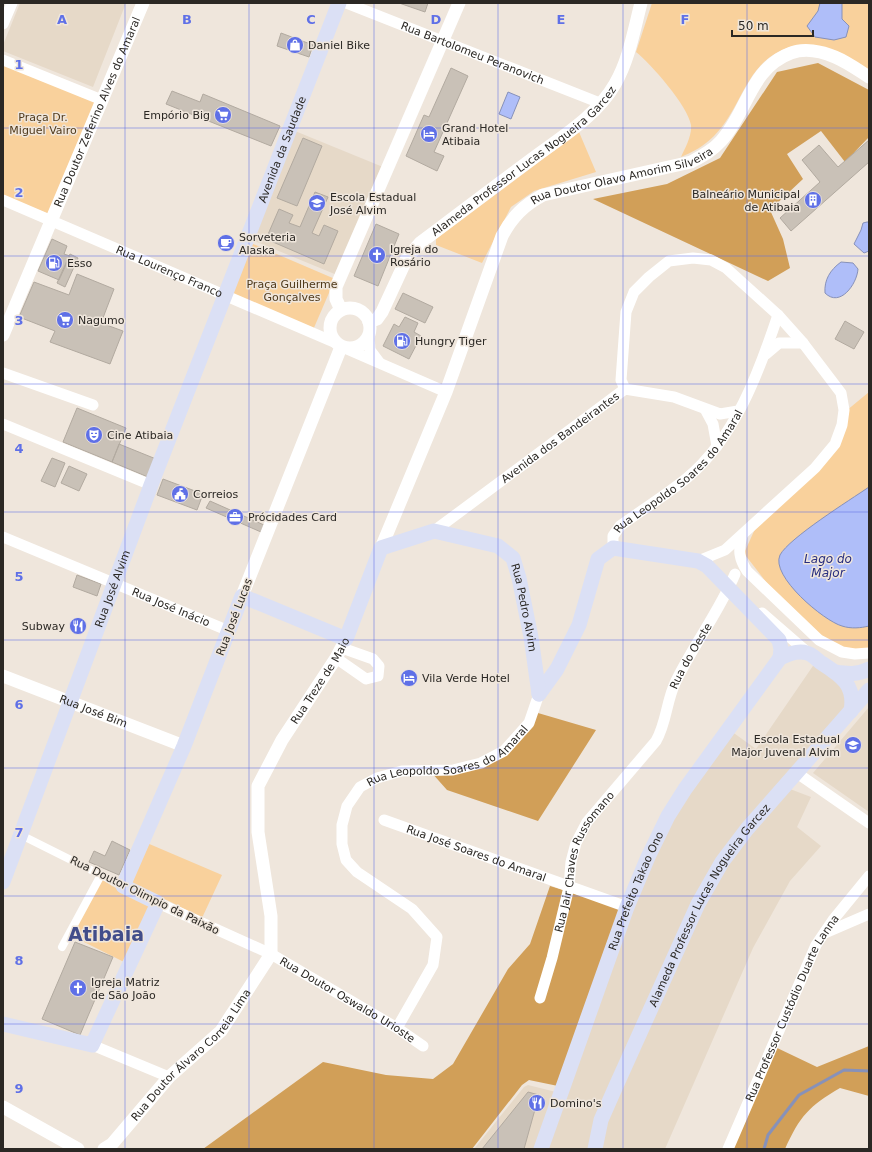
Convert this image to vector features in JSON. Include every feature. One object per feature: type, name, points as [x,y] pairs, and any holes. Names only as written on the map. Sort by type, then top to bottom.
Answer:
[{"type":"main road","name":"Avenida da Saudade","points":[[226,296],[339,3]]},
{"type":"main road","name":"Rua José Alvim","points":[[3,882],[7,862],[21,834],[151,485],[226,296]]},
{"type":"main road","name":"Avenida dos Bandeirantes","points":[[381,548],[434,531]]},
{"type":"main road","name":"Rua Pedro Alvim","points":[[434,531],[498,546],[513,558],[519,578],[531,637],[539,694]]},
{"type":"main road","name":"Rua Treze de Maio","points":[[341,649],[381,548]]},
{"type":"main road","points":[[613,548],[698,561],[715,573],[728,590],[779,640],[781,649],[780,658]]},
{"type":"main road","name":"Rua Leopoldo Soares do Amaral","points":[[539,694],[557,669],[579,625],[598,559],[613,548]]},
{"type":"main road","name":"Rua José Lucas","points":[[123,886],[184,746],[242,596]]},
{"type":"main road","points":[[242,596],[341,649]]},
{"type":"main road","points":[[780,658],[789,653],[808,653],[835,672],[850,689],[853,699],[851,710]]},
{"type":"main road","name":"Rua Prefeito Takao Ono","points":[[541,1149],[627,908],[648,857],[668,816],[780,658]]},
{"type":"main road","points":[[835,672],[849,675],[860,673],[869,668]]},
{"type":"main road","name":"Alameda Professor Lucas Nogueira Garcez","points":[[595,1149],[601,1120],[698,904],[722,862],[747,829],[869,690]]},
{"type":"main road","name":"Rua Doutor Olimpio da Paixão","points":[[123,886],[158,903]]},
{"type":"main road","points":[[3,1024],[92,1045],[158,903]]},
{"type":"street","points":[[3,24],[12,3]]},
{"type":"street","name":"Rua Doutor Zeferino Alves do Amaral","points":[[3,335],[143,3]]},
{"type":"street","name":"Rua Bartolomeu Peranovich","points":[[346,3],[600,103]]},
{"type":"street","points":[[341,310],[336,299],[336,286],[441,41],[459,3]]},
{"type":"street","name":"Alameda Professor Lucas Nogueira Garcez","points":[[369,322],[377,319],[382,312],[407,258],[420,243],[583,120],[600,103],[615,85],[625,61],[641,3]]},
{"type":"street","name":"Rua Doutor Olavo Amorim Silveira","points":[[446,392],[502,236],[516,214],[528,202],[543,195],[691,162],[707,154],[721,141],[736,120],[762,73],[778,58],[798,51],[816,51],[835,57],[869,77]]},
{"type":"street","points":[[3,60],[102,100]]},
{"type":"street","name":"Rua Lourenço Franco","points":[[3,200],[446,392]]},
{"type":"street","name":"Avenida dos Bandeirantes","points":[[434,531],[624,390],[621,380],[626,312],[634,292],[649,277],[669,261],[693,258],[710,260],[726,268],[778,315],[803,343],[841,393],[844,410],[842,425],[835,444],[815,468],[725,550],[698,561]]},
{"type":"street","points":[[369,336],[360,346],[341,346],[332,338],[330,325],[336,314],[341,310],[354,309],[361,311],[369,322],[370,350],[381,363]]},
{"type":"street","name":"Rua Leopoldo Soares do Amaral","points":[[613,548],[613,536],[620,526],[688,478],[717,446],[750,390],[764,357],[778,315]]},
{"type":"street","points":[[764,357],[772,347],[779,343],[803,343]]},
{"type":"street","name":"Rua José Lucas","points":[[242,596],[341,346]]},
{"type":"street","points":[[3,373],[93,405]]},
{"type":"street","points":[[624,390],[648,392],[674,397],[720,414],[738,411]]},
{"type":"street","name":"Rua Treze de Maio","points":[[381,548],[446,392]]},
{"type":"street","points":[[705,409],[713,424],[717,446]]},
{"type":"street","points":[[3,424],[151,485]]},
{"type":"street","points":[[742,536],[735,574],[737,586],[742,595],[808,653]]},
{"type":"street","name":"Rua José Inácio","points":[[3,537],[229,631]]},
{"type":"street","points":[[739,548],[741,561],[748,571],[819,640],[842,652],[855,654],[869,653]]},
{"type":"street","name":"Rua do Oeste","points":[[656,741],[662,731],[668,702],[676,681],[728,590],[735,574]]},
{"type":"street","name":"Rua Treze de Maio","points":[[271,954],[271,916],[258,832],[258,786],[282,740],[341,649]]},
{"type":"street","name":"Rua José Bim","points":[[3,676],[184,746]]},
{"type":"street","name":"Rua Leopoldo Soares do Amaral","points":[[397,1028],[433,965],[437,937],[412,909],[356,872],[346,860],[342,844],[342,825],[346,806],[360,787],[377,778],[402,771],[453,770],[481,763],[504,751],[529,723],[539,694]]},
{"type":"street","name":"Rua Jair Chaves Russomano","points":[[540,998],[552,958],[569,887],[571,862],[576,843],[587,822],[656,741]]},
{"type":"street","points":[[796,772],[869,824]]},
{"type":"street","name":"Rua José Soares do Amaral","points":[[384,820],[627,908]]},
{"type":"street","name":"Rua Doutor Olimpio da Paixão","points":[[21,834],[123,886]]},
{"type":"street","points":[[62,947],[101,875]]},
{"type":"street","name":"Rua Professor Custódio Duarte Lanna","points":[[728,1149],[816,945],[822,934],[869,876]]},
{"type":"street","name":"Rua Doutor Olimpio da Paixão","points":[[158,903],[271,954]]},
{"type":"street","points":[[822,934],[869,914]]},
{"type":"street","name":"Rua Doutor Oswaldo Urioste","points":[[271,954],[397,1028],[423,1046]]},
{"type":"street","name":"Rua Doutor Álvaro Correia Lima","points":[[104,1149],[112,1144],[169,1077],[222,1031],[271,954]]},
{"type":"street","points":[[92,1045],[169,1077]]},
{"type":"street","points":[[3,1107],[78,1149]]},
{"type":"shaded area","points":[[20,3],[126,3],[93,87],[3,51],[3,45]]},
{"type":"shaded area","points":[[818,63],[869,90],[869,137],[845,162],[821,131],[787,154],[803,179],[770,210],[783,239],[790,268],[768,281],[593,199],[667,184],[720,158],[777,72]]},
{"type":"shaded area","name":"Escola Estadual José Alvim","points":[[295,131],[383,167],[337,275],[252,240]]},
{"type":"shaded area","points":[[817,660],[835,672],[851,700],[720,861],[593,1149],[542,1149],[561,1092],[670,816],[731,731],[756,749]]},
{"type":"shaded area","name":"Escola Estadual Major Juvenal Alvim","points":[[869,707],[869,812],[813,773]]},
{"type":"shaded area","points":[[538,713],[596,730],[538,821],[447,790],[431,772],[483,768]]},
{"type":"shaded area","points":[[790,789],[811,797],[797,827],[821,846],[790,881],[753,948],[665,1149],[597,1149],[604,1121],[724,864]]},
{"type":"shaded area","points":[[550,886],[624,909],[558,1086],[529,1080],[522,1085],[472,1149],[203,1149],[323,1062],[386,1075],[433,1079],[453,1064],[508,969],[530,944]]},
{"type":"shaded area","points":[[773,1046],[817,1067],[869,1046],[869,1096],[840,1088],[829,1094],[806,1113],[785,1149],[729,1149]]},
{"type":"shaded area","points":[[528,1085],[560,1093],[540,1149],[474,1149],[524,1087]]},
{"type":"green space","points":[[652,3],[869,3],[869,73],[814,46],[800,45],[787,48],[773,55],[762,64],[753,75],[723,125],[714,136],[706,143],[681,157],[688,142],[691,129],[688,117],[683,107],[668,86],[636,52]]},
{"type":"green space","name":"Praça Dr. Miguel Vairo","points":[[3,63],[95,101],[49,214],[3,196]]},
{"type":"green space","points":[[579,132],[596,172],[534,191],[511,207],[482,263],[436,245],[436,239]]},
{"type":"green space","name":"Praça Guilherme Gonçalves","points":[[251,243],[335,279],[313,330],[230,295]]},
{"type":"green space","points":[[869,392],[869,648],[856,651],[823,641],[780,600],[746,556],[741,560],[759,520],[816,469],[846,411]]},
{"type":"green space","points":[[147,843],[222,875],[202,918],[169,901],[131,885]]},
{"type":"green space","points":[[102,879],[112,886],[150,904],[124,962],[70,935]]},
{"type":"water","points":[[820,3],[842,3],[842,19],[849,26],[846,37],[834,40],[815,37],[807,26],[818,11]]},
{"type":"water","points":[[508,92],[520,97],[511,119],[499,114]]},
{"type":"water","points":[[869,222],[869,251],[864,253],[854,244],[863,223]]},
{"type":"water","points":[[841,262],[853,263],[858,269],[857,275],[855,281],[847,292],[836,298],[831,297],[825,293],[828,276]]},
{"type":"water","name":"Lago do Major","points":[[869,487],[869,626],[849,628],[823,616],[800,596],[783,574],[779,564],[780,555],[807,529]]},
{"type":"building","points":[[399,3],[428,3],[425,12]]},
{"type":"building","name":"Daniel Bike","points":[[281,33],[313,45],[309,57],[277,46]]},
{"type":"building","name":"Grand Hotel Atibaia","points":[[451,68],[468,76],[434,152],[444,156],[437,171],[406,156],[424,115],[429,117]]},
{"type":"building","name":"Empório Big","points":[[172,91],[200,102],[203,94],[280,126],[271,146],[166,104]]},
{"type":"building","points":[[303,138],[322,146],[297,206],[277,198]]},
{"type":"building","name":"Balneário Municipal de Atibaia","points":[[869,140],[869,162],[791,231],[780,218],[820,182],[802,160],[819,145],[838,167]]},
{"type":"building","points":[[315,192],[328,197],[312,233],[319,236],[324,225],[338,231],[324,264],[266,239],[279,209],[293,215],[289,223],[300,227]]},
{"type":"building","name":"Igreja do Rosário","points":[[376,224],[399,234],[378,286],[354,276]]},
{"type":"building","name":"Esso","points":[[52,239],[67,246],[64,254],[70,256],[59,280],[38,271]]},
{"type":"building","points":[[70,254],[78,258],[65,287],[57,283]]},
{"type":"building","name":"Nagumo","points":[[77,274],[114,289],[101,323],[123,331],[110,364],[50,342],[55,331],[19,317],[34,282],[69,295]]},
{"type":"building","points":[[403,293],[433,307],[425,323],[395,309]]},
{"type":"building","name":"Hungry Tiger","points":[[405,317],[418,323],[414,332],[421,336],[409,359],[383,346],[394,324],[399,327]]},
{"type":"building","points":[[845,321],[864,332],[854,349],[835,339]]},
{"type":"building","name":"Cine Atibaia","points":[[77,408],[126,428],[112,462],[63,442]]},
{"type":"building","name":"Cine Atibaia","points":[[119,444],[156,459],[148,477],[112,462]]},
{"type":"building","points":[[52,458],[65,463],[55,487],[41,481]]},
{"type":"building","points":[[69,466],[87,474],[79,491],[61,483]]},
{"type":"building","name":"Correios","points":[[163,479],[203,494],[197,510],[157,495]]},
{"type":"building","name":"Prócidades Card","points":[[210,501],[264,525],[261,532],[206,508]]},
{"type":"building","points":[[77,575],[101,584],[97,596],[73,587]]},
{"type":"building","points":[[112,841],[130,850],[119,875],[89,862],[94,851],[105,856]]},
{"type":"building","name":"Igreja Matriz de São João","points":[[75,942],[113,957],[80,1035],[42,1019]]},
{"type":"building","points":[[528,1092],[539,1095],[524,1149],[482,1149]]},
{"type":"waterway","points":[[764,1149],[768,1135],[799,1095],[844,1070],[869,1071]]},
{"type":"place","name":"Daniel Bike","points":[[295,45]]},
{"type":"place","name":"Empório Big","points":[[223,115]]},
{"type":"place","name":"Grand Hotel Atibaia","points":[[429,134]]},
{"type":"place","name":"Balneário Municipal de Atibaia","points":[[813,200]]},
{"type":"place","name":"Escola Estadual José Alvim","points":[[317,203]]},
{"type":"place","name":"Sorveteria Alaska","points":[[226,243]]},
{"type":"place","name":"Igreja do Rosário","points":[[377,255]]},
{"type":"place","name":"Esso","points":[[54,263]]},
{"type":"place","name":"Nagumo","points":[[65,320]]},
{"type":"place","name":"Hungry Tiger","points":[[402,341]]},
{"type":"place","name":"Cine Atibaia","points":[[94,435]]},
{"type":"place","name":"Correios","points":[[180,494]]},
{"type":"place","name":"Prócidades Card","points":[[235,517]]},
{"type":"place","name":"Subway","points":[[78,626]]},
{"type":"place","name":"Vila Verde Hotel","points":[[409,678]]},
{"type":"place","name":"Escola Estadual Major Juvenal Alvim","points":[[853,745]]},
{"type":"place","name":"Igreja Matriz de São João","points":[[78,988]]},
{"type":"place","name":"Domino's","points":[[537,1103]]},
{"type":"district","name":"Atibaia","points":[[106,934]]}]
